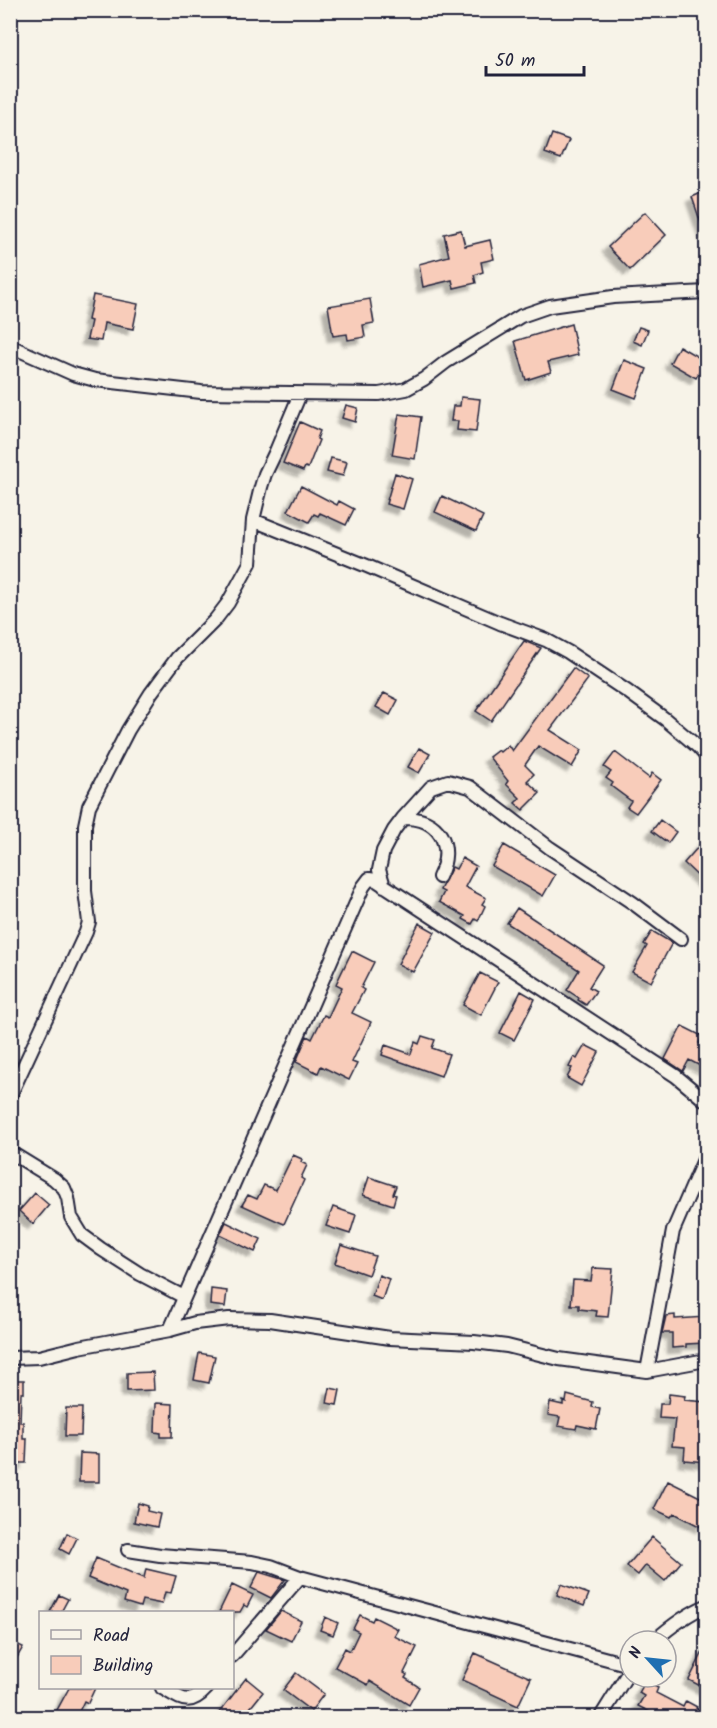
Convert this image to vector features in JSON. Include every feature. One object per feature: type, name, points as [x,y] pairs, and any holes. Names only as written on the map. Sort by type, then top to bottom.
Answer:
[{"type":"street","points":[[11,348],[73,374],[95,380],[201,392],[379,394],[406,389],[521,316],[550,306],[613,297],[706,292]]},
{"type":"street","points":[[10,1096],[89,922],[85,891],[85,825],[89,806],[128,730],[151,693],[177,658],[215,620],[228,603],[250,564],[253,520],[265,474],[300,394]]},
{"type":"street","points":[[253,520],[546,640],[628,692],[665,719],[706,756]]},
{"type":"street","points":[[384,886],[379,870],[383,851],[394,830],[431,787],[448,781],[470,787],[550,848],[633,903],[681,939]]},
{"type":"street","points":[[403,818],[415,818],[428,822],[444,841],[446,860],[439,877]]},
{"type":"street","points":[[170,1330],[363,887],[369,879],[384,886],[676,1076],[706,1101]]},
{"type":"street","points":[[10,1152],[54,1179],[64,1188],[71,1217],[82,1235],[140,1274],[184,1297]]},
{"type":"street","points":[[646,1371],[673,1231],[706,1155]]},
{"type":"street","points":[[10,1358],[39,1357],[195,1323],[229,1318],[270,1320],[390,1338],[507,1346],[559,1359],[646,1371],[706,1360]]},
{"type":"street","points":[[128,1550],[160,1555],[252,1562],[271,1566],[300,1577],[618,1662]]},
{"type":"street","points":[[234,1654],[300,1577]]},
{"type":"street","points":[[668,1629],[706,1606]]},
{"type":"street","points":[[164,1689],[189,1700],[197,1698],[206,1689]]},
{"type":"street","points":[[600,1718],[618,1689]]},
{"type":"building","points":[[552,134],[569,140],[561,159],[545,153]]},
{"type":"building","points":[[706,191],[706,235],[705,235],[692,197]]},
{"type":"building","points":[[645,212],[666,235],[630,270],[608,247]]},
{"type":"building","points":[[461,230],[465,246],[490,240],[494,259],[481,262],[483,272],[474,275],[476,283],[454,288],[452,280],[423,287],[419,264],[449,256],[444,234]]},
{"type":"building","points":[[93,295],[138,304],[133,329],[104,323],[101,341],[87,339]]},
{"type":"building","points":[[370,299],[374,323],[363,325],[365,337],[348,340],[347,334],[333,336],[328,306]]},
{"type":"building","points":[[571,324],[578,355],[548,362],[551,372],[526,380],[515,341]]},
{"type":"building","points":[[639,327],[648,330],[642,345],[633,341]]},
{"type":"building","points":[[679,346],[705,361],[696,378],[670,363]]},
{"type":"building","points":[[624,360],[647,369],[636,398],[613,389]]},
{"type":"building","points":[[461,397],[480,399],[476,432],[457,430],[458,421],[451,421],[453,406],[460,406]]},
{"type":"building","points":[[346,405],[358,408],[355,422],[342,418]]},
{"type":"building","points":[[399,414],[421,417],[415,459],[392,455]]},
{"type":"building","points":[[300,422],[320,431],[317,439],[319,440],[308,468],[305,467],[303,471],[283,463]]},
{"type":"building","points":[[331,458],[347,462],[343,476],[327,472]]},
{"type":"building","points":[[395,473],[412,479],[403,509],[386,504]]},
{"type":"building","points":[[301,486],[337,505],[339,501],[354,509],[346,525],[320,513],[318,516],[314,514],[309,522],[288,511]]},
{"type":"building","points":[[442,496],[483,516],[476,531],[435,512]]},
{"type":"building","points":[[524,641],[541,648],[491,721],[476,711]]},
{"type":"building","points":[[573,668],[588,679],[550,730],[582,750],[572,767],[538,746],[525,765],[534,774],[527,781],[540,793],[523,810],[515,803],[520,798],[506,784],[508,781],[489,757],[508,745],[512,751]]},
{"type":"building","points":[[384,693],[398,700],[390,715],[376,707]]},
{"type":"building","points":[[419,748],[430,754],[419,773],[408,767]]},
{"type":"building","points":[[615,752],[649,778],[652,773],[661,780],[636,813],[627,807],[631,801],[611,786],[613,783],[606,778],[611,772],[604,767]]},
{"type":"building","points":[[660,820],[676,832],[668,843],[652,831]]},
{"type":"building","points":[[706,838],[706,884],[684,863]]},
{"type":"building","points":[[504,845],[555,875],[543,896],[492,866]]},
{"type":"building","points":[[462,858],[476,866],[465,887],[486,898],[482,904],[485,906],[478,921],[475,919],[472,924],[463,919],[465,916],[439,902],[444,892],[440,890],[452,867],[456,869]]},
{"type":"building","points":[[517,908],[603,965],[589,987],[596,991],[586,1005],[567,990],[579,970],[507,923]]},
{"type":"building","points":[[419,923],[435,932],[413,972],[398,964]]},
{"type":"building","points":[[652,931],[672,943],[651,982],[632,972],[647,946],[644,944]]},
{"type":"building","points":[[352,951],[374,962],[361,988],[364,990],[352,1013],[371,1022],[352,1062],[357,1064],[349,1080],[321,1066],[318,1073],[296,1062],[307,1036],[312,1039],[324,1015],[328,1017],[342,987],[336,984]]},
{"type":"building","points":[[480,973],[498,982],[481,1015],[463,1005]]},
{"type":"building","points":[[521,991],[535,999],[514,1040],[500,1033]]},
{"type":"building","points":[[682,1026],[702,1036],[699,1043],[706,1047],[706,1069],[689,1060],[683,1071],[665,1059]]},
{"type":"building","points":[[422,1036],[435,1040],[432,1048],[449,1054],[441,1076],[382,1055],[385,1045],[411,1054],[415,1042],[419,1044]]},
{"type":"building","points":[[585,1045],[599,1052],[581,1086],[567,1078],[574,1057],[577,1059]]},
{"type":"building","points":[[293,1155],[302,1159],[301,1162],[307,1165],[301,1178],[304,1180],[284,1224],[242,1205],[248,1195],[257,1199],[264,1185],[276,1190]]},
{"type":"building","points":[[369,1177],[396,1186],[393,1205],[363,1195]]},
{"type":"building","points":[[35,1193],[49,1205],[33,1224],[19,1211]]},
{"type":"building","points":[[333,1207],[356,1215],[350,1234],[326,1226]]},
{"type":"building","points":[[226,1222],[261,1239],[255,1252],[220,1235]]},
{"type":"building","points":[[341,1245],[375,1256],[368,1275],[335,1263]]},
{"type":"building","points":[[593,1268],[613,1269],[608,1317],[596,1316],[597,1311],[579,1309],[579,1305],[571,1305],[573,1280],[591,1281]]},
{"type":"building","points":[[379,1275],[389,1279],[382,1300],[372,1296]]},
{"type":"building","points":[[211,1289],[227,1291],[225,1307],[210,1305]]},
{"type":"building","points":[[675,1315],[675,1319],[706,1317],[706,1343],[686,1344],[686,1347],[672,1348],[672,1333],[662,1333],[666,1316]]},
{"type":"building","points":[[199,1353],[215,1356],[209,1383],[194,1380]]},
{"type":"building","points":[[153,1372],[154,1390],[127,1391],[127,1373]]},
{"type":"building","points":[[10,1380],[24,1380],[20,1422],[23,1422],[23,1439],[27,1439],[26,1463],[10,1463]]},
{"type":"building","points":[[330,1388],[340,1390],[337,1405],[327,1403]]},
{"type":"building","points":[[669,1394],[685,1396],[684,1400],[706,1402],[706,1462],[684,1460],[685,1447],[672,1446],[675,1419],[659,1418],[660,1404],[668,1404]]},
{"type":"building","points":[[567,1395],[593,1402],[592,1407],[600,1409],[596,1429],[577,1425],[576,1429],[558,1426],[560,1417],[548,1415],[550,1402],[563,1405]]},
{"type":"building","points":[[156,1403],[173,1404],[172,1437],[161,1437],[161,1433],[155,1432]]},
{"type":"building","points":[[66,1408],[82,1408],[81,1436],[65,1436]]},
{"type":"building","points":[[80,1453],[99,1454],[99,1482],[79,1482]]},
{"type":"building","points":[[668,1481],[706,1500],[706,1517],[701,1527],[674,1513],[671,1517],[654,1509]]},
{"type":"building","points":[[138,1503],[148,1506],[147,1511],[160,1514],[157,1527],[134,1522]]},
{"type":"building","points":[[67,1533],[77,1538],[69,1554],[60,1549]]},
{"type":"building","points":[[652,1537],[681,1562],[665,1581],[646,1565],[638,1575],[627,1566]]},
{"type":"building","points":[[96,1558],[144,1578],[146,1569],[176,1576],[171,1593],[165,1592],[162,1604],[142,1600],[140,1607],[124,1602],[126,1594],[88,1578]]},
{"type":"building","points":[[259,1572],[285,1580],[271,1598],[251,1588]]},
{"type":"building","points":[[561,1584],[589,1594],[584,1606],[557,1595]]},
{"type":"building","points":[[232,1585],[253,1595],[247,1607],[244,1605],[240,1612],[219,1611]]},
{"type":"building","points":[[59,1595],[68,1599],[62,1611],[51,1611]]},
{"type":"building","points":[[281,1611],[301,1621],[291,1641],[266,1629]]},
{"type":"building","points":[[360,1615],[372,1621],[374,1617],[398,1629],[394,1636],[417,1647],[404,1673],[407,1675],[405,1678],[419,1687],[409,1705],[370,1681],[368,1685],[335,1667],[345,1648],[350,1651],[359,1632],[353,1629]]},
{"type":"building","points":[[325,1617],[338,1623],[333,1635],[320,1630]]},
{"type":"building","points":[[10,1641],[23,1647],[10,1670]]},
{"type":"building","points":[[706,1646],[706,1689],[689,1680]]},
{"type":"building","points":[[475,1653],[531,1678],[518,1706],[462,1680]]},
{"type":"building","points":[[296,1673],[324,1694],[311,1711],[283,1690]]},
{"type":"building","points":[[246,1678],[263,1692],[242,1718],[215,1718]]},
{"type":"building","points":[[68,1689],[95,1689],[88,1703],[84,1701],[76,1718],[67,1718],[56,1712]]},
{"type":"building","points":[[641,1689],[658,1689],[656,1693],[683,1707],[686,1701],[697,1707],[706,1714],[706,1718],[662,1718],[638,1706],[644,1696],[639,1693]]}]
